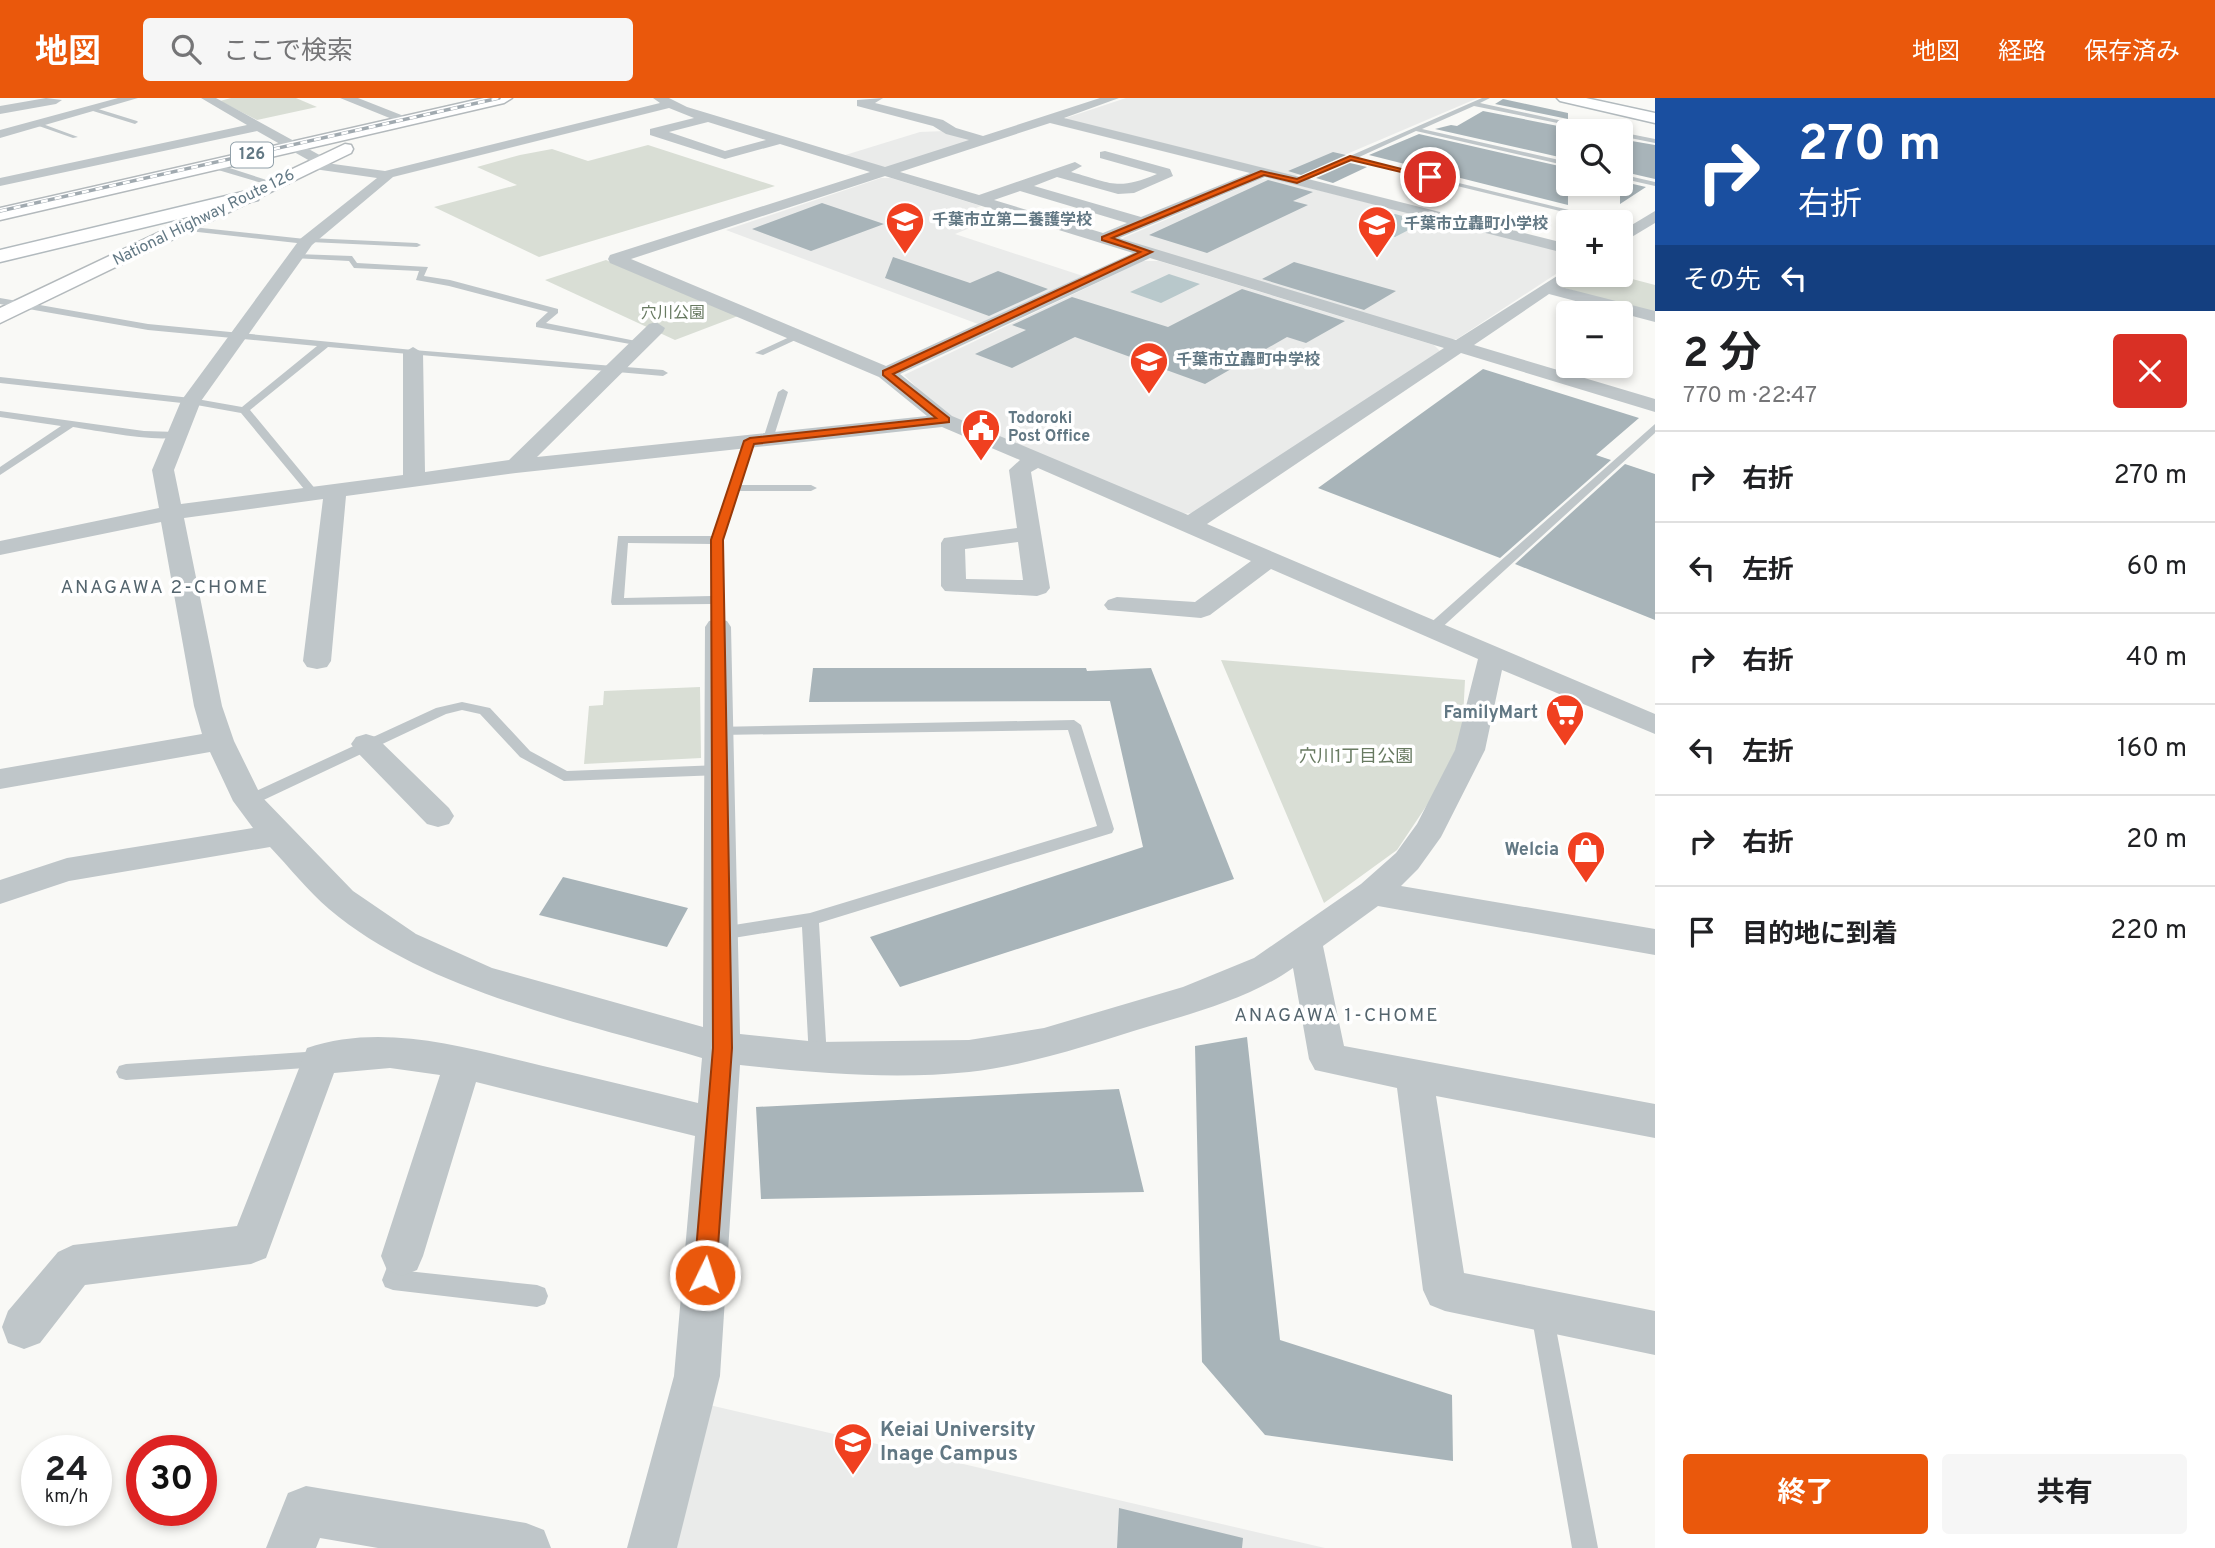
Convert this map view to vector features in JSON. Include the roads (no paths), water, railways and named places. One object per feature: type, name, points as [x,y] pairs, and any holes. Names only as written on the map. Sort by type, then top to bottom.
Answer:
[{"type":"main road","name":"National Highway Route 126","points":[[0,316],[275,184],[400,119],[436,107],[477,98]]},
{"type":"main road","name":"National Highway Route 126","points":[[0,205],[504,98]]},
{"type":"main road","points":[[1564,98],[1655,118]]},
{"type":"main road","name":"National Highway Route 126","points":[[0,214],[211,165],[289,143]]},
{"type":"main road","points":[[0,256],[251,195]]},
{"type":"street","points":[[0,110],[64,98]]},
{"type":"street","points":[[0,134],[132,98]]},
{"type":"street","points":[[209,99],[226,98]]},
{"type":"street","points":[[346,98],[400,119]]},
{"type":"street","points":[[877,98],[861,103],[938,123],[951,131],[985,140]]},
{"type":"street","points":[[883,98],[953,117],[963,124],[1001,134]]},
{"type":"street","points":[[1113,98],[616,259],[886,373],[945,420],[1655,725]]},
{"type":"street","points":[[209,99],[289,143],[316,163],[385,175],[671,104],[706,111],[780,140],[1655,406]]},
{"type":"street","points":[[706,111],[655,132],[725,155],[780,140]]},
{"type":"street","points":[[1052,118],[1556,246]]},
{"type":"street","points":[[543,122],[566,131]]},
{"type":"street","points":[[0,182],[258,127]]},
{"type":"street","points":[[980,200],[1142,142]]},
{"type":"street","points":[[1057,173],[1118,190],[1133,189],[1166,176],[1165,172],[1105,155]]},
{"type":"street","points":[[1104,238],[1263,173]]},
{"type":"street","points":[[385,175],[386,178],[304,246],[191,401],[163,470],[208,706],[219,741],[248,801],[277,835],[341,900],[404,943],[484,979],[722,1048],[818,1058],[969,1056],[1044,1043],[1192,999],[1266,968],[1373,893],[1407,861],[1430,829],[1471,750],[1492,655]]},
{"type":"street","points":[[1020,186],[1143,223]]},
{"type":"street","points":[[1633,231],[1655,216]]},
{"type":"street","points":[[886,373],[1148,252]]},
{"type":"street","points":[[1189,525],[1556,282]]},
{"type":"street","points":[[1546,288],[1655,317]]},
{"type":"street","points":[[516,466],[656,328]]},
{"type":"street","points":[[413,353],[414,480]]},
{"type":"street","points":[[0,548],[170,513],[324,492],[516,466],[945,420]]},
{"type":"street","points":[[1029,534],[1020,470],[1036,459]]},
{"type":"street","points":[[317,661],[324,492]]},
{"type":"street","points":[[1117,605],[1201,610],[1269,559]]},
{"type":"street","points":[[652,1548],[697,1376],[722,1048],[718,614]]},
{"type":"street","points":[[0,779],[219,741]]},
{"type":"street","points":[[366,744],[438,816]]},
{"type":"street","points":[[0,892],[67,870],[277,835]]},
{"type":"street","points":[[1373,893],[1655,942]]},
{"type":"street","points":[[1305,940],[1328,1059],[1655,1121]]},
{"type":"street","points":[[24,1327],[73,1266],[251,1244],[320,1059],[390,1052],[463,1063],[716,1124]]},
{"type":"street","points":[[402,1255],[463,1063]]},
{"type":"street","points":[[1414,1075],[1445,1290],[1655,1333]]},
{"type":"street","points":[[290,1548],[306,1511],[526,1548]]},
{"type":"lane","points":[[1297,181],[1487,98]]},
{"type":"lane","points":[[1474,104],[1556,121]]},
{"type":"lane","points":[[95,110],[135,122]]},
{"type":"lane","points":[[38,124],[75,138]]},
{"type":"lane","points":[[1416,129],[1556,161]]},
{"type":"lane","points":[[1633,137],[1655,141]]},
{"type":"lane","points":[[1350,158],[1565,210]]},
{"type":"lane","points":[[211,165],[275,184]]},
{"type":"lane","points":[[1633,179],[1655,184]]},
{"type":"lane","points":[[1633,227],[1637,228]]},
{"type":"lane","points":[[183,228],[304,246],[352,259],[354,265],[425,269],[419,278],[474,289],[555,311],[538,325],[640,343]]},
{"type":"lane","points":[[304,246],[417,245]]},
{"type":"lane","points":[[0,301],[148,327],[238,337],[663,373]]},
{"type":"lane","points":[[760,353],[799,337]]},
{"type":"lane","points":[[244,410],[325,345]]},
{"type":"lane","points":[[749,348],[773,359]]},
{"type":"lane","points":[[0,380],[191,401],[244,410],[324,492]]},
{"type":"lane","points":[[717,540],[622,540],[617,602],[718,614],[717,540],[734,488],[783,392]]},
{"type":"lane","points":[[0,414],[144,434],[177,435]]},
{"type":"lane","points":[[0,472],[71,424]]},
{"type":"lane","points":[[1432,629],[1655,427]]},
{"type":"lane","points":[[734,488],[810,488]]},
{"type":"lane","points":[[248,801],[366,744],[441,711],[462,706],[485,711],[526,754],[564,776],[720,770]]},
{"type":"lane","points":[[719,730],[1074,725],[1106,829],[810,919],[721,933]]},
{"type":"lane","points":[[810,919],[818,1058]]},
{"type":"lane","points":[[126,1072],[320,1059]]},
{"type":"lane","points":[[402,1255],[393,1280],[537,1296]]},
{"type":"lane","points":[[1542,1309],[1586,1548]]},
{"type":"railway","points":[[0,211],[499,98]]},
{"type":"place","name":"千葉市立第二養護学校","points":[[905,255]]},
{"type":"place","name":"千葉市立轟町小学校","points":[[1377,259]]},
{"type":"place","name":"千葉市立轟町中学校","points":[[1149,395]]},
{"type":"place","name":"Todoroki Post Office","points":[[981,462]]},
{"type":"place","name":"FamilyMart","points":[[1565,747]]},
{"type":"place","name":"Welcia","points":[[1586,884]]},
{"type":"place","name":"Keiai University Inage Campus","points":[[853,1476]]},
{"type":"district","name":"ANAGAWA 2-CHOME","points":[[165,588]]},
{"type":"district","name":"ANAGAWA 1-CHOME","points":[[1337,1016]]},
{"type":"park label","name":"穴川公園","points":[[673,314]]},
{"type":"park label","name":"穴川1丁目公園","points":[[1356,757]]}]
